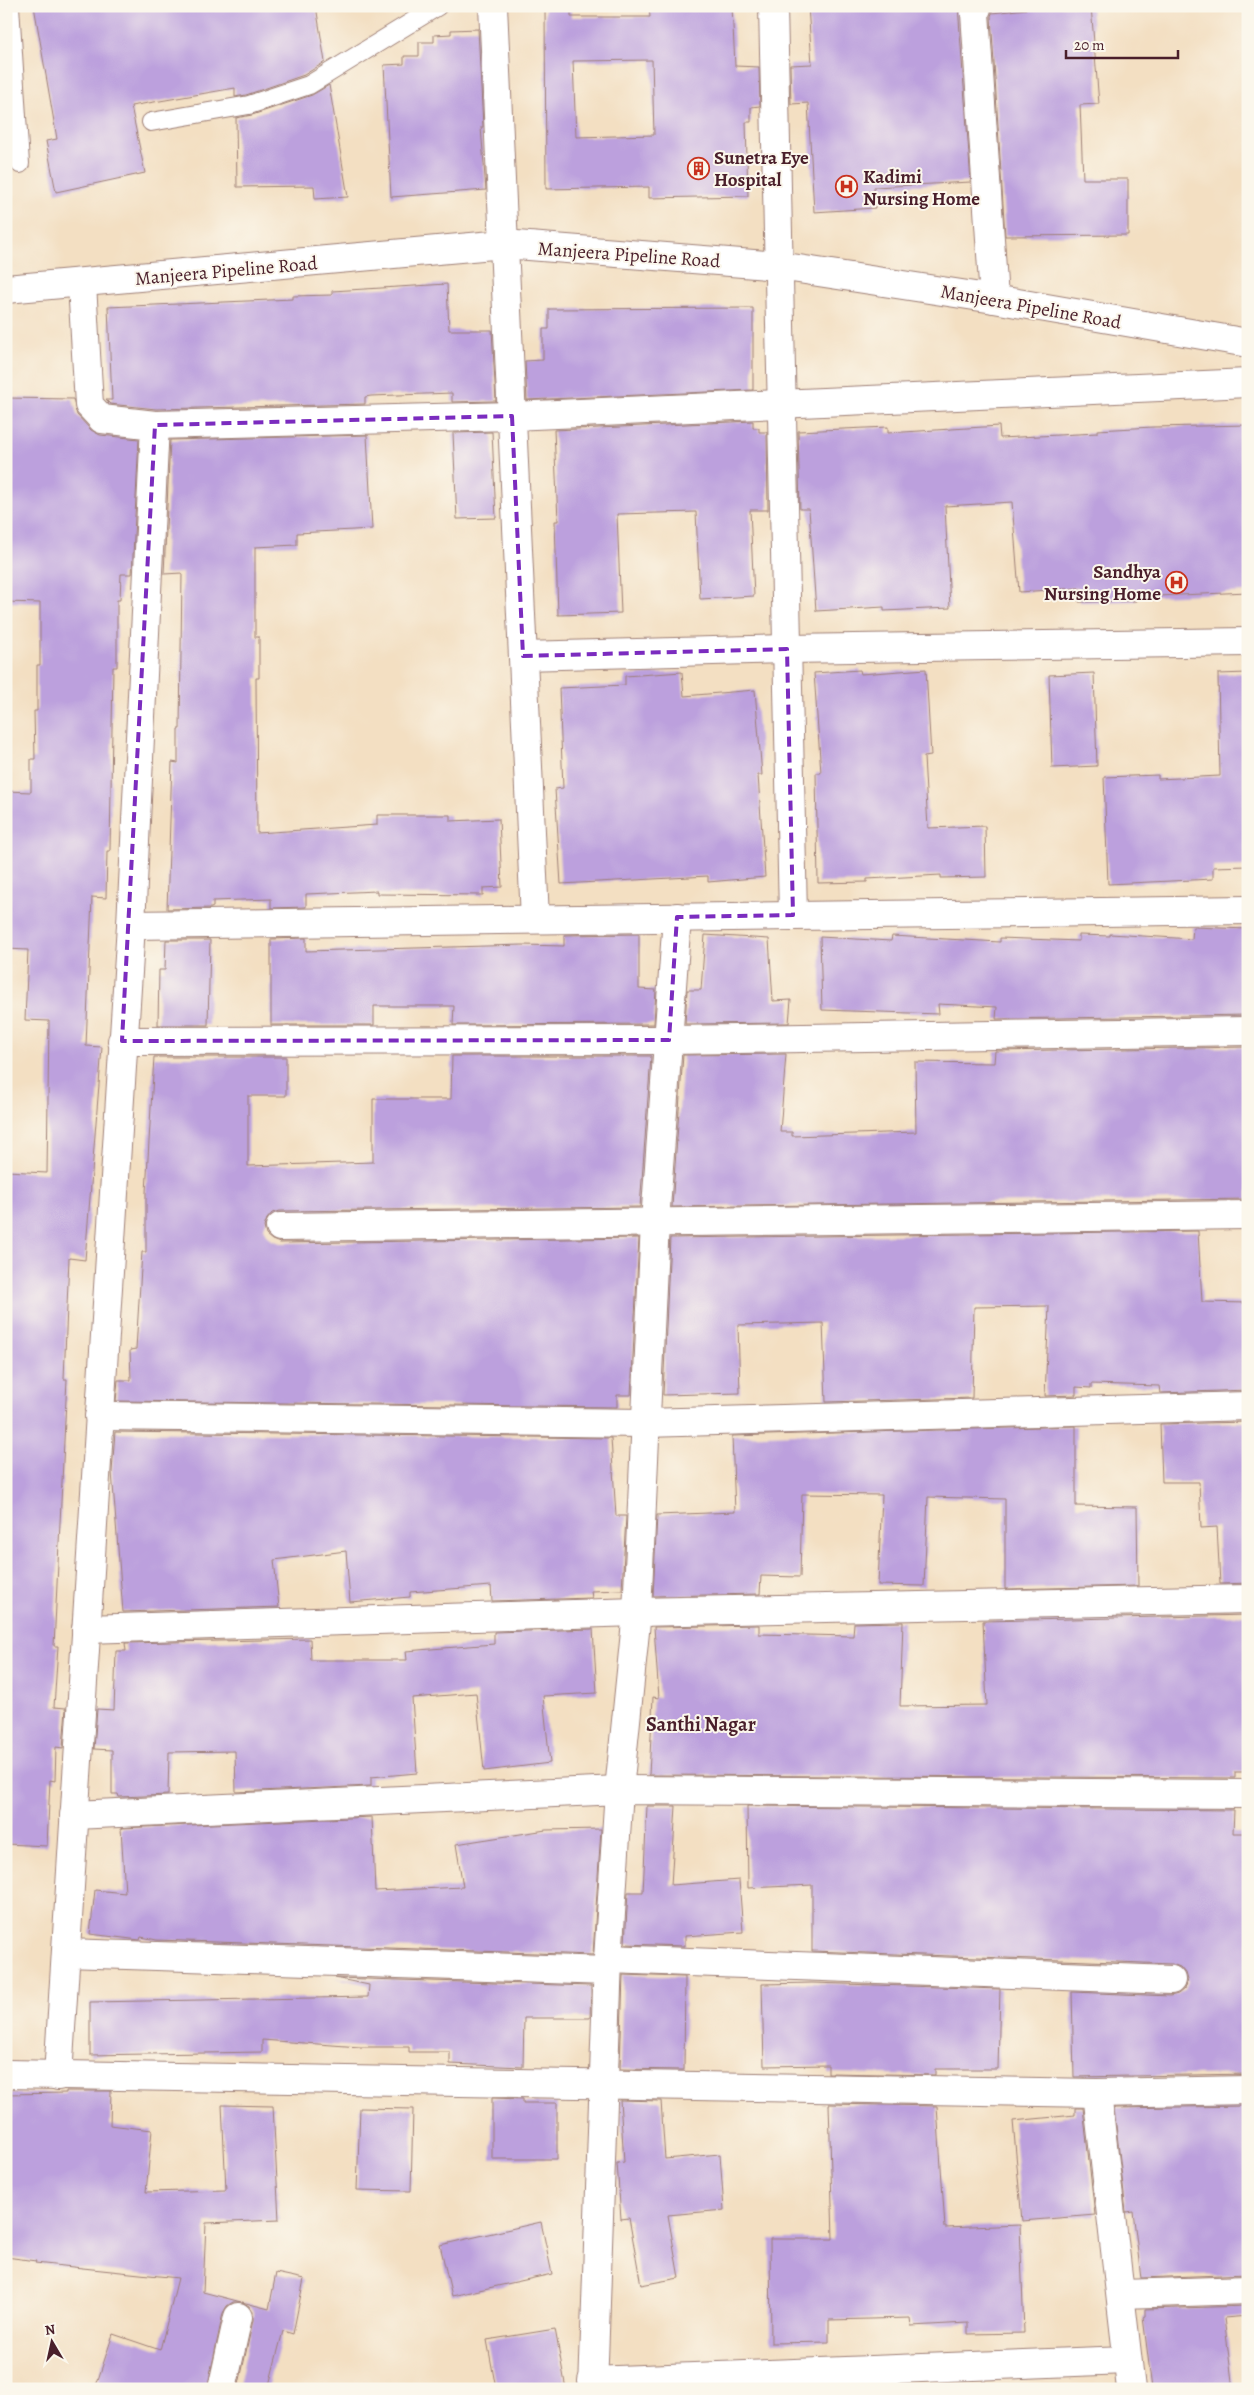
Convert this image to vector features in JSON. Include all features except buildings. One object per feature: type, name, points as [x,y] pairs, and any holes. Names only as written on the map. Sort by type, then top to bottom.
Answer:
[{"type":"street","points":[[493,6],[535,918]]},
{"type":"street","points":[[773,6],[793,915]]},
{"type":"street","points":[[978,6],[975,13],[994,299]]},
{"type":"street","name":"Manjeera Pipeline Road","points":[[6,289],[82,284],[504,244],[779,266],[994,299],[1248,344]]},
{"type":"street","points":[[82,284],[89,405],[102,419],[156,424],[512,416],[1248,383]]},
{"type":"street","points":[[58,2076],[122,1041],[131,925],[156,424]]},
{"type":"street","points":[[523,656],[787,649],[1248,642]]},
{"type":"street","points":[[131,925],[535,918],[677,918],[1248,910]]},
{"type":"street","points":[[677,918],[655,1222],[637,1612],[619,1790],[608,1965],[592,2385],[1127,2360]]},
{"type":"street","points":[[122,1041],[669,1040],[1248,1031]]},
{"type":"street","points":[[280,1227],[1248,1215]]},
{"type":"street","points":[[99,1416],[645,1423],[1248,1406]]},
{"type":"street","points":[[86,1629],[637,1612],[1248,1599]]},
{"type":"street","points":[[74,1815],[619,1790],[1248,1794]]},
{"type":"street","points":[[66,1953],[1171,1980]]},
{"type":"street","points":[[6,2074],[1097,2093],[1248,2090]]},
{"type":"street","points":[[1097,2093],[1131,2389]]},
{"type":"street","points":[[1121,2294],[1248,2290]]},
{"type":"street","points":[[222,2389],[238,2317]]},
{"type":"lane","points":[[10,6],[20,164]]},
{"type":"lane","points":[[150,122],[250,105],[309,85],[438,6]]},
{"type":"highlighted area","points":[[512,416],[523,656],[787,649],[793,915],[677,917],[669,1040],[122,1041],[155,425]]},
{"type":"place","name":"Sunetra Eye Hospital","points":[[698,168]]},
{"type":"place","name":"Kadimi Nursing Home","points":[[847,187]]},
{"type":"place","name":"Sandhya Nursing Home","points":[[1177,582]]},
{"type":"district","name":"Santhi Nagar","points":[[701,1724]]}]
